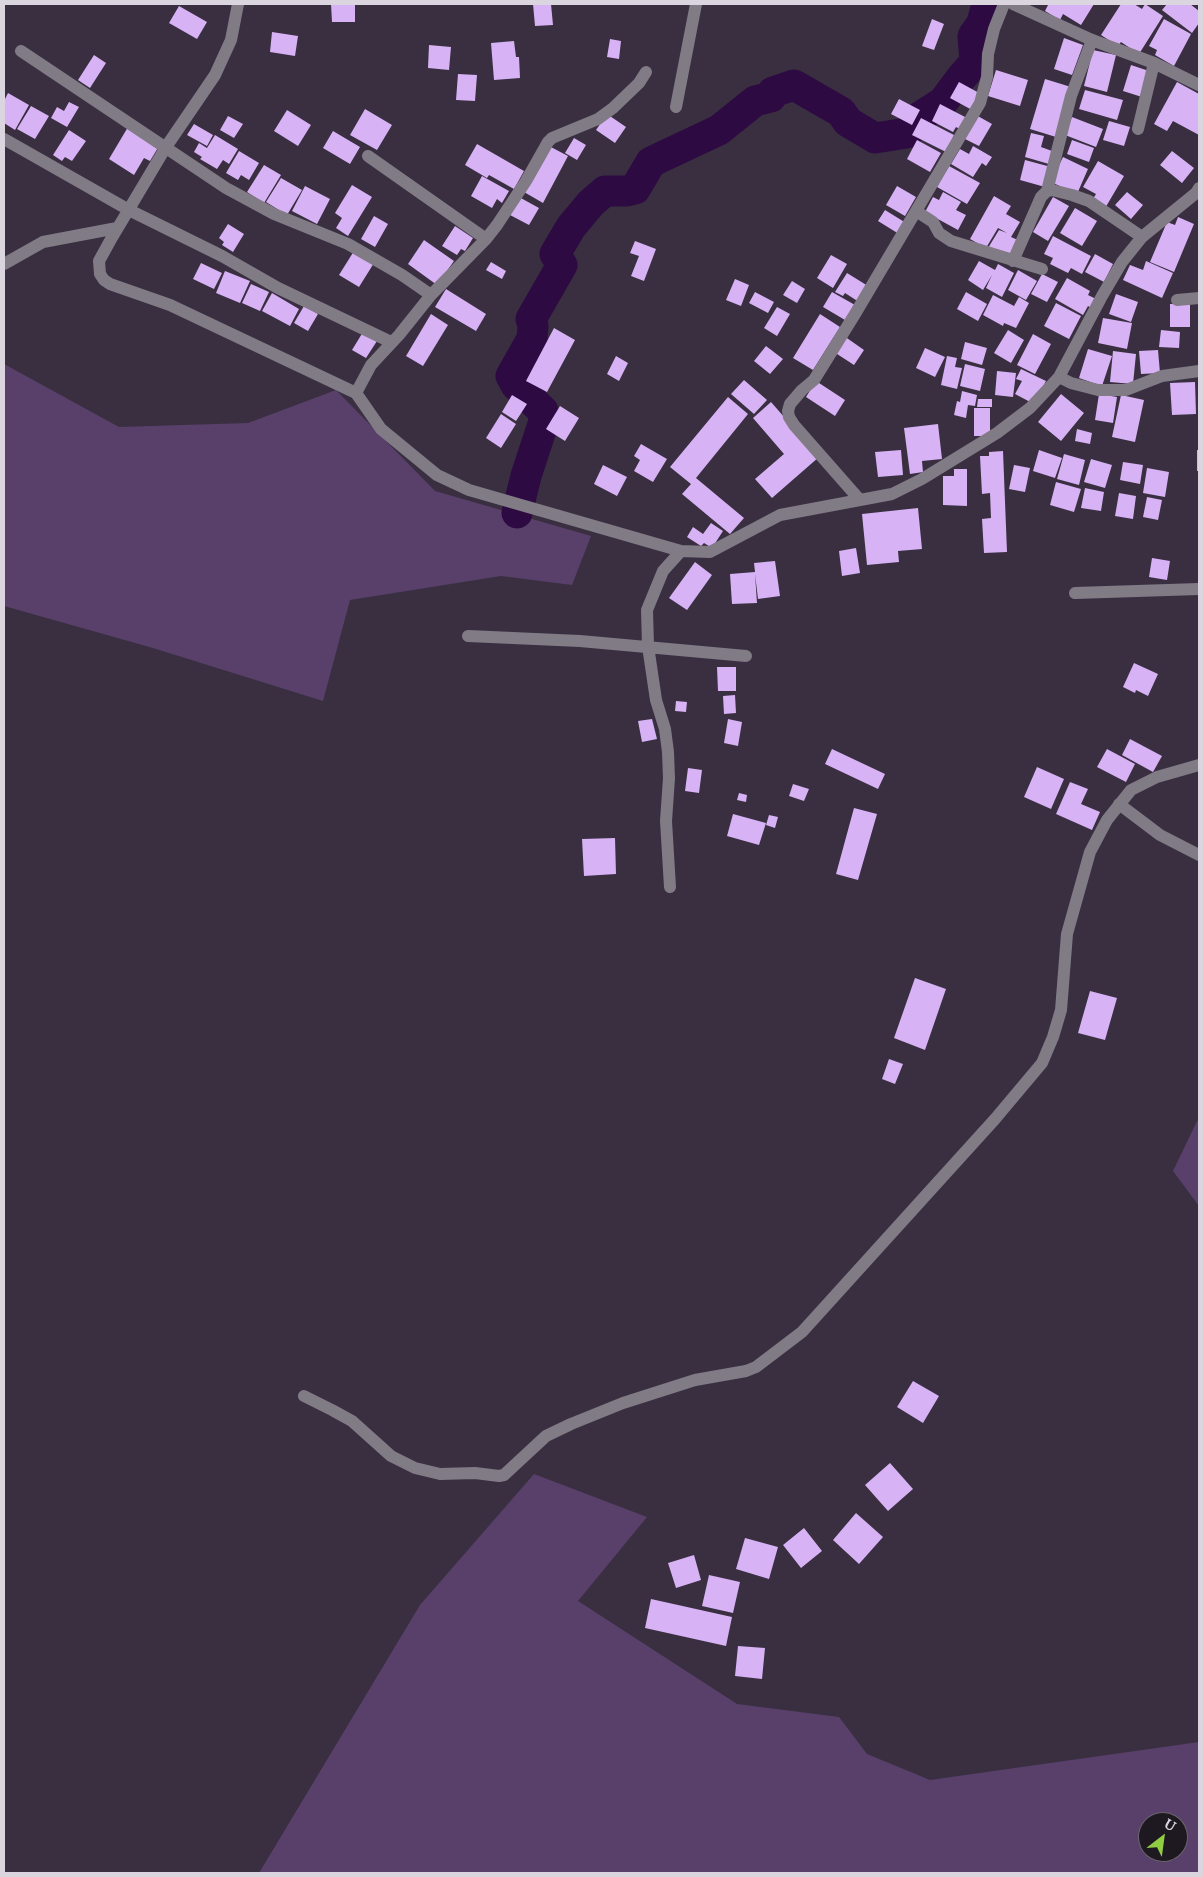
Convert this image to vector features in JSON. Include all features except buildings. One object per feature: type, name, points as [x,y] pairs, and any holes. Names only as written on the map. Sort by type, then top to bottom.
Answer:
[{"type":"street","points":[[238,4],[231,40],[215,75],[166,148],[99,261],[100,274],[104,280],[170,305],[356,393],[381,429],[437,475],[469,490],[681,551],[710,552],[780,515],[892,494],[922,479],[997,433],[1030,408],[1059,377],[1122,262],[1142,237],[1196,193],[1199,188]]},
{"type":"street","points":[[676,107],[696,4]]},
{"type":"street","points":[[859,499],[794,425],[789,418],[790,404],[814,380],[934,184],[980,103],[987,77],[988,54],[994,29],[1004,4]]},
{"type":"street","points":[[1013,4],[1092,40],[1154,63],[1199,85]]},
{"type":"street","points":[[1013,261],[1041,197],[1047,191],[1071,96],[1092,40]]},
{"type":"street","points":[[21,51],[226,188],[274,214],[348,244],[402,275],[431,296]]},
{"type":"street","points":[[1138,129],[1154,63]]},
{"type":"street","points":[[356,393],[371,365],[431,296],[486,239],[526,181],[548,142],[552,138],[606,114],[635,88],[646,72]]},
{"type":"street","points":[[4,139],[129,210],[222,256],[278,288],[391,342]]},
{"type":"street","points":[[368,156],[486,239]]},
{"type":"street","points":[[1047,191],[1052,190],[1072,195],[1089,202],[1142,237]]},
{"type":"street","points":[[916,211],[933,222],[944,238],[1013,261],[1042,268]]},
{"type":"street","points":[[4,264],[43,242],[117,228]]},
{"type":"street","points":[[1177,300],[1199,298]]},
{"type":"street","points":[[1059,377],[1071,384],[1098,390],[1126,390],[1162,376],[1199,371]]},
{"type":"street","points":[[670,887],[666,821],[669,778],[668,752],[665,729],[656,700],[648,646],[646,610],[662,570],[681,551]]},
{"type":"street","points":[[1075,593],[1199,589]]},
{"type":"street","points":[[468,636],[580,641],[746,656]]},
{"type":"street","points":[[304,1396],[352,1421],[391,1456],[415,1468],[440,1474],[475,1473],[499,1476],[504,1474],[546,1436],[571,1424],[623,1403],[695,1380],[746,1371],[756,1367],[802,1332],[995,1119],[1042,1064],[1061,1010],[1067,934],[1090,852],[1107,820],[1131,790],[1157,777],[1199,765]]},
{"type":"street","points":[[1119,804],[1160,835],[1199,855]]},
{"type":"shaded area","points":[[4,364],[119,427],[248,423],[336,390],[435,491],[591,536],[572,585],[501,576],[350,600],[323,701],[153,648],[4,606]]},
{"type":"shaded area","points":[[1199,1117],[1199,1206],[1173,1171]]},
{"type":"shaded area","points":[[534,1474],[647,1517],[578,1601],[737,1704],[839,1717],[867,1754],[930,1780],[1199,1742],[1199,1873],[259,1873],[420,1605]]},
{"type":"waterway","points":[[517,513],[526,476],[544,421],[543,411],[516,385],[511,376],[532,339],[533,326],[531,319],[562,265],[555,254],[571,227],[591,203],[605,191],[635,189],[651,162],[719,130],[755,101],[771,97],[773,92],[794,85],[841,112],[848,122],[875,138],[907,133],[921,116],[943,102],[975,62],[973,36],[982,23],[987,4]]}]
